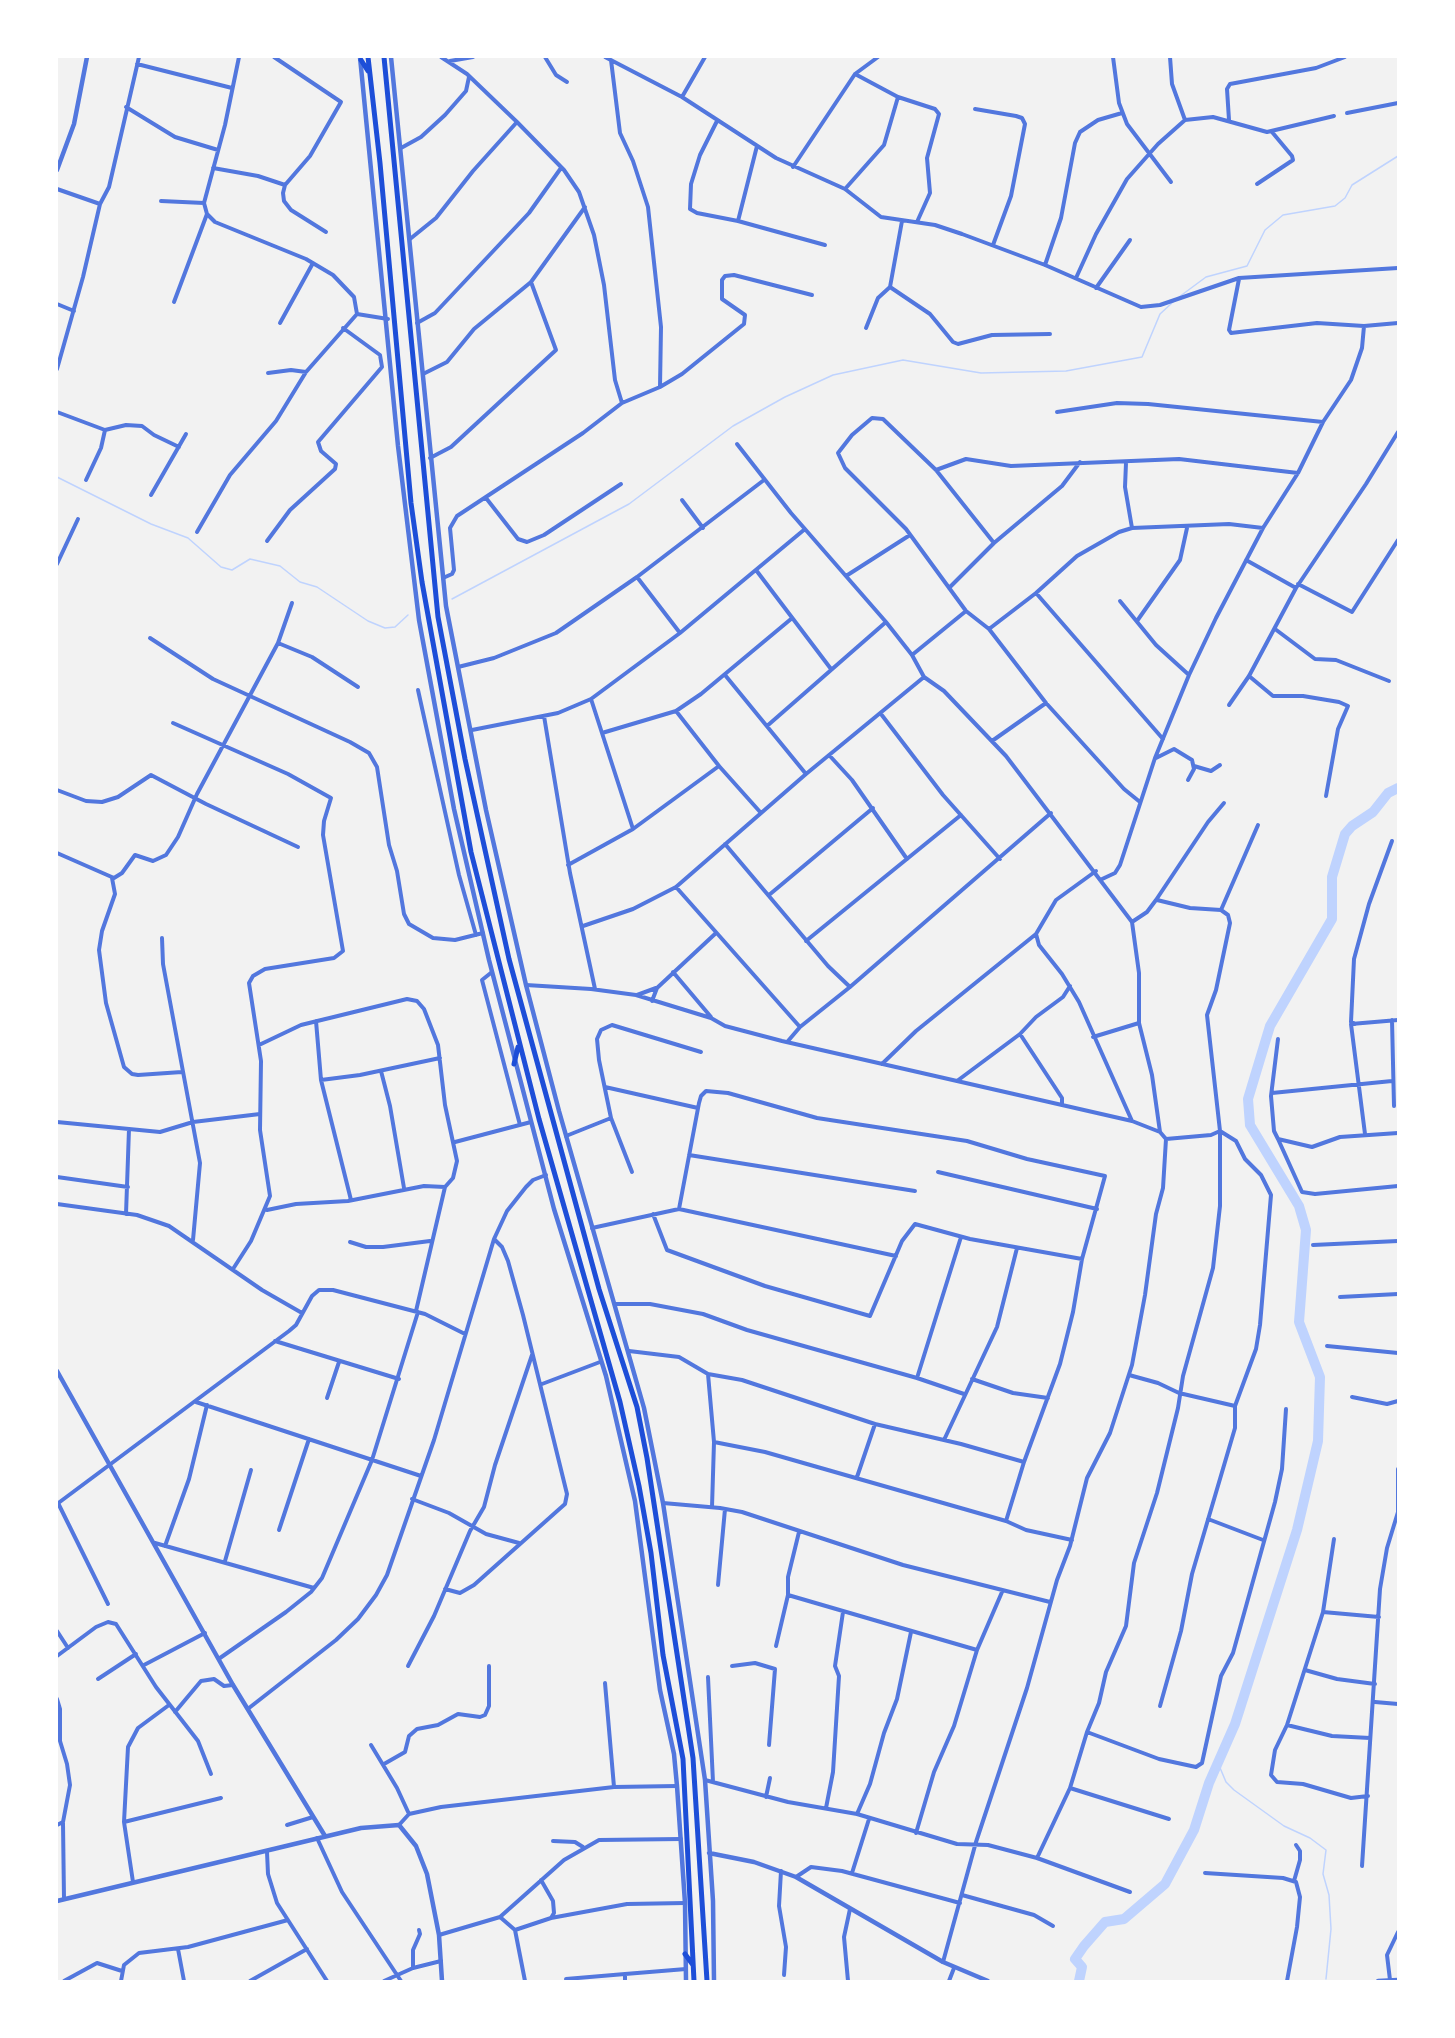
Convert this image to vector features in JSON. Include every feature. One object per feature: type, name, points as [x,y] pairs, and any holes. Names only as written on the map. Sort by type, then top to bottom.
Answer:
[{"type":"main road","points":[[368,57],[411,503],[443,703],[477,875],[518,1042],[620,1402],[646,1528],[659,1626],[685,1776],[694,1981]]},
{"type":"main road","points":[[384,57],[438,617],[509,959],[599,1289],[637,1407],[647,1458],[695,1775],[707,1981]]},
{"type":"main road","points":[[361,59],[370,74]]},
{"type":"main road","points":[[390,114],[398,113]]},
{"type":"main road","points":[[380,163],[395,161]]},
{"type":"main road","points":[[477,875],[490,873]]},
{"type":"main road","points":[[514,1064],[518,1042]]},
{"type":"main road","points":[[659,1626],[672,1623]]},
{"type":"main road","points":[[685,1954],[694,1967]]},
{"type":"street","points":[[57,171],[74,124],[87,57]]},
{"type":"street","points":[[57,369],[74,311],[100,204],[109,187],[139,57]]},
{"type":"street","points":[[197,532],[230,475],[276,421],[306,372],[357,314],[357,301],[339,279],[313,263],[215,222],[207,214],[204,202],[238,57]]},
{"type":"street","points":[[274,57],[341,102],[303,165],[285,185],[282,196],[285,204],[326,232]]},
{"type":"street","points":[[391,57],[443,578],[486,810],[526,985],[566,1136],[644,1408],[663,1503],[705,1780],[714,1981]]},
{"type":"street","points":[[441,57],[469,76],[517,122],[561,168],[579,192],[600,265],[615,380],[622,403]]},
{"type":"street","points":[[449,62],[473,57]]},
{"type":"street","points":[[545,57],[556,75],[567,82]]},
{"type":"street","points":[[605,57],[682,97],[757,146],[793,166],[845,189],[881,217],[935,225],[993,245],[1046,265],[1141,307],[1171,302],[1239,278],[1398,268]]},
{"type":"street","points":[[682,97],[705,57]]},
{"type":"street","points":[[793,166],[855,74],[878,57]]},
{"type":"street","points":[[1113,57],[1122,113],[1127,124],[1171,182]]},
{"type":"street","points":[[1170,57],[1172,84],[1185,120]]},
{"type":"street","points":[[1229,120],[1227,89],[1230,84],[1316,68],[1345,57]]},
{"type":"street","points":[[361,59],[412,575],[462,847],[514,1064],[606,1376],[635,1501],[660,1690],[674,1754],[685,1903],[686,1981]]},
{"type":"street","points":[[611,60],[620,133],[633,160],[648,207],[661,327],[660,387]]},
{"type":"street","points":[[137,64],[232,88]]},
{"type":"street","points":[[855,74],[898,97],[935,109],[939,114],[927,158],[930,193],[917,222]]},
{"type":"street","points":[[401,148],[421,137],[445,115],[465,91],[469,76]]},
{"type":"street","points":[[845,189],[884,145],[898,97]]},
{"type":"street","points":[[1347,113],[1398,103]]},
{"type":"street","points":[[126,107],[165,132],[218,150]]},
{"type":"street","points":[[975,109],[1016,116],[1022,118],[1025,124],[1011,196],[993,245]]},
{"type":"street","points":[[1046,265],[1066,196],[1075,143],[1080,132],[1098,120],[1122,113]]},
{"type":"street","points":[[1076,278],[1096,234],[1128,179],[1150,153],[1185,120],[1202,116],[1229,120],[1272,132],[1334,116]]},
{"type":"street","points":[[717,120],[700,155],[691,184],[690,209],[697,213],[738,221],[825,245]]},
{"type":"street","points":[[410,239],[436,218],[473,171],[517,122]]},
{"type":"street","points":[[1257,184],[1293,160],[1272,132]]},
{"type":"street","points":[[738,221],[757,146]]},
{"type":"street","points":[[213,168],[258,176],[285,185]]},
{"type":"street","points":[[417,323],[435,313],[529,213],[561,168]]},
{"type":"street","points":[[57,189],[100,204]]},
{"type":"street","points":[[161,201],[204,202]]},
{"type":"street","points":[[423,374],[447,362],[474,329],[531,282],[585,207]]},
{"type":"street","points":[[174,302],[207,214]]},
{"type":"street","points":[[866,328],[878,298],[890,287],[902,221]]},
{"type":"street","points":[[1096,288],[1130,240]]},
{"type":"street","points":[[280,323],[313,263]]},
{"type":"street","points":[[443,578],[452,574],[454,570],[450,528],[452,521],[622,403],[660,387],[682,374],[744,324],[745,315],[722,299],[722,280],[725,276],[734,275],[812,295]]},
{"type":"street","points":[[1239,278],[1228,330],[1231,333],[1317,323],[1364,326],[1398,323]]},
{"type":"street","points":[[430,459],[451,447],[556,350],[531,282]]},
{"type":"street","points":[[890,287],[930,314],[953,342],[958,344],[992,335],[1050,334]]},
{"type":"street","points":[[57,303],[74,311]]},
{"type":"street","points":[[357,314],[388,319]]},
{"type":"street","points":[[1100,880],[1115,873],[1120,865],[1155,758],[1189,675],[1263,528],[1298,474],[1323,422],[1355,370],[1362,348],[1364,326]]},
{"type":"street","points":[[267,542],[290,510],[335,470],[336,464],[321,451],[318,442],[382,367],[380,355],[343,328]]},
{"type":"street","points":[[268,373],[291,370],[306,372]]},
{"type":"street","points":[[1057,412],[1117,404],[1148,404],[1323,422]]},
{"type":"street","points":[[57,412],[105,430],[126,425],[142,426],[154,435],[179,447]]},
{"type":"street","points":[[994,543],[936,470],[883,419],[877,417],[852,435],[838,453],[845,468],[910,535],[966,611],[989,629],[1046,703],[1124,789],[1140,802]]},
{"type":"street","points":[[86,480],[101,448],[105,430]]},
{"type":"street","points":[[1229,705],[1249,676],[1297,586],[1398,432]]},
{"type":"street","points":[[151,495],[186,434]]},
{"type":"street","points":[[737,444],[805,529],[886,622],[912,655],[924,677],[944,691],[992,741],[1096,871],[1100,880],[1132,922],[1139,973],[1139,1023],[1152,1075],[1160,1132]]},
{"type":"street","points":[[936,470],[966,459],[1011,466],[1059,465],[1081,461],[1126,463],[1179,459],[1298,474]]},
{"type":"street","points":[[949,588],[994,543],[1052,496],[1081,461]]},
{"type":"street","points":[[1126,463],[1125,487],[1132,528]]},
{"type":"street","points":[[458,667],[543,640],[637,577],[764,480]]},
{"type":"street","points":[[486,498],[518,539],[527,542],[544,535],[621,484]]},
{"type":"street","points":[[682,500],[703,528]]},
{"type":"street","points":[[57,564],[78,519]]},
{"type":"street","points":[[989,629],[1086,550],[1132,528],[1188,528],[1230,524],[1263,528]]},
{"type":"street","points":[[1137,621],[1180,560],[1188,528]]},
{"type":"street","points":[[472,730],[543,716],[591,699],[680,633],[805,529]]},
{"type":"street","points":[[846,576],[910,535]]},
{"type":"street","points":[[1246,560],[1352,612],[1398,540]]},
{"type":"street","points":[[756,570],[831,669]]},
{"type":"street","points":[[637,577],[680,633]]},
{"type":"street","points":[[1036,593],[1163,739]]},
{"type":"street","points":[[1120,601],[1172,661],[1189,675]]},
{"type":"street","points":[[112,878],[122,873],[135,855],[153,861],[166,855],[178,837],[195,798],[278,643],[292,603]]},
{"type":"street","points":[[912,655],[966,611]]},
{"type":"street","points":[[602,733],[676,711],[725,675],[791,619]]},
{"type":"street","points":[[767,726],[886,622]]},
{"type":"street","points":[[1275,629],[1315,659],[1336,660],[1389,681]]},
{"type":"street","points":[[150,638],[213,680],[350,742],[369,753],[377,767],[389,845],[397,871],[402,906],[409,924],[433,938],[455,940],[483,933]]},
{"type":"street","points":[[278,643],[312,657],[358,687]]},
{"type":"street","points":[[725,675],[806,774]]},
{"type":"street","points":[[1249,676],[1273,696],[1303,696],[1339,702],[1348,706],[1337,735],[1336,752],[1327,779],[1326,796]]},
{"type":"street","points":[[583,926],[633,909],[676,887],[806,774],[924,677]]},
{"type":"street","points":[[418,690],[453,847],[476,935]]},
{"type":"street","points":[[591,699],[633,829]]},
{"type":"street","points":[[992,741],[1046,703]]},
{"type":"street","points":[[676,711],[719,766],[761,813]]},
{"type":"street","points":[[881,714],[961,815],[1000,859]]},
{"type":"street","points":[[543,716],[568,865],[595,989]]},
{"type":"street","points":[[173,723],[288,774],[331,798],[324,821],[323,835],[343,951],[334,958],[265,969],[253,976],[249,987],[259,1045],[262,1082],[260,1114],[262,1152],[270,1189],[266,1210],[251,1241],[233,1269]]},
{"type":"street","points":[[1155,758],[1165,751],[1174,749],[1192,760],[1194,766],[1188,780]]},
{"type":"street","points":[[829,755],[852,780],[908,859]]},
{"type":"street","points":[[1194,766],[1211,771],[1220,765]]},
{"type":"street","points":[[568,865],[633,829],[719,766]]},
{"type":"street","points":[[57,790],[86,801],[102,802],[118,796],[151,775],[298,846]]},
{"type":"street","points":[[1132,922],[1147,912],[1208,822],[1224,803]]},
{"type":"street","points":[[769,895],[873,808]]},
{"type":"street","points":[[788,1041],[800,1027],[850,987],[1051,813]]},
{"type":"street","points":[[806,940],[961,815]]},
{"type":"street","points":[[1221,910],[1258,825]]},
{"type":"street","points":[[1355,1024],[1351,1022],[1354,959],[1369,904],[1392,841]]},
{"type":"street","points":[[725,844],[806,940],[850,987]]},
{"type":"street","points":[[453,847],[462,847]]},
{"type":"street","points":[[57,853],[112,878]]},
{"type":"street","points":[[882,1065],[916,1032],[1036,934],[1056,900],[1096,871]]},
{"type":"street","points":[[112,878],[115,894],[102,931],[99,950],[106,1003],[124,1066],[132,1074],[138,1075],[182,1072]]},
{"type":"street","points":[[676,887],[716,933],[752,969],[800,1027]]},
{"type":"street","points":[[1036,1858],[1070,1788],[1099,1702],[1106,1672],[1126,1626],[1134,1563],[1157,1492],[1178,1408],[1179,1393],[1213,1268],[1220,1206],[1220,1131],[1207,1015],[1216,990],[1230,923],[1228,915],[1221,910],[1190,908],[1156,900]]},
{"type":"street","points":[[470,911],[477,909]]},
{"type":"street","points":[[652,1001],[657,988],[716,933]]},
{"type":"street","points":[[1036,934],[1039,945],[1070,986],[1113,1075],[1132,1121]]},
{"type":"street","points":[[162,938],[163,964],[200,1163],[193,1240]]},
{"type":"street","points":[[492,972],[482,980],[520,1125]]},
{"type":"street","points":[[673,972],[711,1018]]},
{"type":"street","points":[[526,985],[595,989],[636,995],[711,1018],[725,1026],[882,1065],[1132,1121],[1160,1132],[1166,1139],[1163,1188],[1156,1214],[1139,1335],[1129,1375],[1110,1433],[1087,1478],[1072,1540],[1050,1602],[1027,1688],[976,1842],[943,1962]]},
{"type":"street","points":[[957,1081],[1020,1034],[1036,1017],[1063,997],[1070,986]]},
{"type":"street","points":[[636,995],[657,988]]},
{"type":"street","points":[[220,1658],[286,1612],[322,1578],[372,1460],[399,1379],[417,1311],[430,1241],[445,1187],[453,1178],[457,1167],[438,1045],[424,1009],[411,999],[316,1021],[259,1045]]},
{"type":"street","points":[[1392,1020],[1394,1106]]},
{"type":"street","points":[[1365,1134],[1351,1024],[1398,1020]]},
{"type":"street","points":[[316,1021],[321,1080],[351,1200]]},
{"type":"street","points":[[1093,1037],[1139,1023]]},
{"type":"street","points":[[632,1172],[610,1118],[597,1039],[601,1030],[612,1025],[701,1052]]},
{"type":"street","points":[[1020,1034],[1062,1098],[1062,1105]]},
{"type":"street","points":[[1278,1039],[1272,1115],[1278,1139],[1302,1192],[1315,1194],[1398,1186]]},
{"type":"street","points":[[321,1080],[381,1071],[440,1058]]},
{"type":"street","points":[[381,1071],[390,1106],[404,1188]]},
{"type":"street","points":[[1272,1093],[1392,1081]]},
{"type":"street","points":[[604,1087],[698,1108]]},
{"type":"street","points":[[680,1209],[698,1108],[703,1093],[719,1091],[817,1118],[990,1146],[1018,1157],[1105,1176],[1082,1259],[1069,1328],[1006,1521]]},
{"type":"street","points":[[57,1122],[160,1132],[193,1122],[260,1114]]},
{"type":"street","points":[[566,1136],[610,1118]]},
{"type":"street","points":[[454,1142],[531,1122]]},
{"type":"street","points":[[126,1214],[129,1129]]},
{"type":"street","points":[[1166,1139],[1211,1135],[1220,1131]]},
{"type":"street","points":[[1160,1706],[1208,1519],[1235,1428],[1235,1406],[1256,1349],[1260,1325],[1271,1195],[1261,1175],[1245,1159],[1236,1141],[1220,1131]]},
{"type":"street","points":[[1278,1139],[1312,1147],[1325,1140],[1365,1134],[1398,1133]]},
{"type":"street","points":[[689,1155],[915,1191]]},
{"type":"street","points":[[938,1172],[1097,1209]]},
{"type":"street","points":[[249,1708],[336,1640],[364,1612],[387,1575],[421,1476],[494,1239],[507,1211],[526,1187],[533,1180],[547,1175]]},
{"type":"street","points":[[57,1178],[128,1187]]},
{"type":"street","points":[[266,1210],[288,1205],[351,1200],[404,1188],[445,1187]]},
{"type":"street","points":[[57,1204],[126,1214],[159,1222],[193,1240],[233,1269],[303,1313]]},
{"type":"street","points":[[592,1228],[680,1209],[896,1256]]},
{"type":"street","points":[[653,1214],[667,1250],[765,1286],[866,1316],[874,1313],[907,1232],[915,1224],[961,1237],[1082,1259]]},
{"type":"street","points":[[917,1378],[961,1237]]},
{"type":"street","points":[[445,1589],[456,1593],[465,1591],[487,1574],[565,1504],[567,1494],[542,1384],[508,1261],[502,1247],[494,1239]]},
{"type":"street","points":[[350,1242],[383,1247],[430,1241]]},
{"type":"street","points":[[1313,1245],[1398,1241]]},
{"type":"street","points":[[944,1440],[997,1327],[1017,1248]]},
{"type":"street","points":[[108,1604],[58,1503],[296,1325],[312,1296],[323,1288],[417,1311],[465,1334]]},
{"type":"street","points":[[1340,1297],[1398,1294]]},
{"type":"street","points":[[615,1304],[650,1304],[702,1314],[747,1330],[917,1378],[964,1395]]},
{"type":"street","points":[[274,1341],[399,1379]]},
{"type":"street","points":[[1327,1346],[1398,1353]]},
{"type":"street","points":[[628,1351],[679,1357],[708,1374],[742,1380],[875,1424],[1024,1462]]},
{"type":"street","points":[[408,1666],[484,1507],[495,1465],[533,1354]]},
{"type":"street","points":[[327,1398],[339,1362]]},
{"type":"street","points":[[542,1384],[600,1362]]},
{"type":"street","points":[[57,1371],[156,1543],[233,1685],[325,1836]]},
{"type":"street","points":[[708,1374],[714,1442],[712,1507]]},
{"type":"street","points":[[1129,1375],[1158,1383],[1179,1393],[1235,1406]]},
{"type":"street","points":[[972,1379],[1013,1393],[1048,1398]]},
{"type":"street","points":[[1352,1397],[1387,1404],[1398,1401]]},
{"type":"street","points":[[196,1402],[421,1476]]},
{"type":"street","points":[[165,1546],[189,1479],[207,1405]]},
{"type":"street","points":[[1087,1732],[1159,1759],[1196,1767],[1204,1761],[1221,1676],[1233,1653],[1282,1469],[1286,1409]]},
{"type":"street","points":[[857,1477],[875,1424]]},
{"type":"street","points":[[279,1530],[309,1439]]},
{"type":"street","points":[[714,1442],[765,1452],[857,1477],[1006,1521],[1026,1530],[1072,1540]]},
{"type":"street","points":[[1362,1866],[1384,1561],[1398,1512],[1398,1469]]},
{"type":"street","points":[[225,1561],[251,1470]]},
{"type":"street","points":[[412,1499],[486,1533],[519,1543]]},
{"type":"street","points":[[663,1503],[726,1509],[903,1565],[1002,1592],[1050,1602]]},
{"type":"street","points":[[718,1585],[726,1509]]},
{"type":"street","points":[[1208,1519],[1263,1540]]},
{"type":"street","points":[[776,1646],[788,1595],[788,1577],[799,1532]]},
{"type":"street","points":[[1334,1539],[1323,1612],[1287,1725],[1272,1758],[1273,1780],[1303,1784],[1351,1798],[1368,1796]]},
{"type":"street","points":[[156,1543],[314,1588]]},
{"type":"street","points":[[916,1833],[934,1772],[954,1726],[977,1650],[1002,1592]]},
{"type":"street","points":[[788,1595],[977,1650]]},
{"type":"street","points":[[826,1808],[833,1772],[839,1676],[835,1666],[843,1612]]},
{"type":"street","points":[[1323,1612],[1379,1617]]},
{"type":"street","points":[[57,1656],[96,1627],[108,1622],[118,1625],[169,1705],[198,1741],[211,1774]]},
{"type":"street","points":[[57,1631],[68,1648]]},
{"type":"street","points":[[857,1814],[866,1796],[897,1699],[911,1632]]},
{"type":"street","points":[[144,1665],[206,1633]]},
{"type":"street","points":[[98,1679],[136,1654]]},
{"type":"street","points":[[732,1666],[755,1663],[775,1669],[769,1745]]},
{"type":"street","points":[[384,1764],[405,1752],[409,1736],[417,1729],[438,1725],[458,1714],[480,1717],[485,1715],[489,1706],[489,1666]]},
{"type":"street","points":[[1305,1670],[1337,1679],[1375,1684]]},
{"type":"street","points":[[708,1677],[713,1782]]},
{"type":"street","points":[[175,1712],[201,1682],[214,1679],[224,1686],[233,1685]]},
{"type":"street","points":[[605,1683],[614,1787]]},
{"type":"street","points":[[57,1699],[60,1709],[58,1742],[67,1764],[70,1785],[63,1822],[64,1900]]},
{"type":"street","points":[[1375,1702],[1398,1704]]},
{"type":"street","points":[[133,1882],[124,1822],[128,1747],[138,1728],[169,1705]]},
{"type":"street","points":[[1287,1725],[1332,1736],[1370,1738]]},
{"type":"street","points":[[371,1745],[384,1764],[409,1815]]},
{"type":"street","points":[[766,1797],[770,1778]]},
{"type":"street","points":[[705,1780],[766,1797],[857,1814],[916,1833],[965,1845],[976,1842],[1036,1858],[1130,1892]]},
{"type":"street","points":[[57,1901],[361,1828],[399,1825],[409,1815],[489,1801],[525,1799],[614,1787],[677,1786]]},
{"type":"street","points":[[1070,1788],[1169,1819]]},
{"type":"street","points":[[124,1822],[221,1798]]},
{"type":"street","points":[[287,1825],[313,1817]]},
{"type":"street","points":[[852,1874],[869,1819]]},
{"type":"street","points":[[57,1826],[63,1822]]},
{"type":"street","points":[[399,1825],[420,1854],[439,1935],[442,1981]]},
{"type":"street","points":[[317,1838],[342,1892],[401,1981]]},
{"type":"street","points":[[439,1935],[500,1917],[541,1880],[583,1847],[612,1838],[681,1839]]},
{"type":"street","points":[[553,1841],[575,1842],[583,1847]]},
{"type":"street","points":[[1294,1881],[1300,1860],[1300,1851],[1296,1845]]},
{"type":"street","points":[[267,1852],[272,1890],[288,1920],[327,1981]]},
{"type":"street","points":[[709,1853],[735,1857],[796,1878],[954,1968],[987,1981]]},
{"type":"street","points":[[796,1878],[811,1867],[852,1874],[960,1904]]},
{"type":"street","points":[[780,1871],[779,1906],[786,1947],[784,1975]]},
{"type":"street","points":[[1205,1873],[1294,1881],[1299,1886],[1300,1897],[1287,1981]]},
{"type":"street","points":[[541,1880],[553,1901],[554,1913],[550,1918]]},
{"type":"street","points":[[962,1895],[1034,1915],[1053,1926]]},
{"type":"street","points":[[515,1930],[550,1918],[627,1904],[685,1903]]},
{"type":"street","points":[[848,1981],[844,1937],[850,1909]]},
{"type":"street","points":[[500,1917],[515,1930],[525,1981]]},
{"type":"street","points":[[121,1981],[122,1971],[129,1960],[139,1953],[178,1949],[288,1920]]},
{"type":"street","points":[[413,1968],[413,1950],[420,1934],[419,1930]]},
{"type":"street","points":[[1390,1980],[1387,1955],[1398,1932]]},
{"type":"street","points":[[178,1949],[184,1981]]},
{"type":"street","points":[[250,1981],[307,1949]]},
{"type":"street","points":[[384,1981],[413,1968],[441,1961]]},
{"type":"street","points":[[64,1981],[97,1963],[122,1971]]},
{"type":"street","points":[[949,1981],[954,1968]]},
{"type":"street","points":[[566,1979],[686,1969]]},
{"type":"street","points":[[625,1974],[625,1981]]},
{"type":"street","points":[[1378,1981],[1398,1980]]},
{"type":"waterway","points":[[1179,297],[1206,277],[1247,266],[1265,230],[1283,215],[1335,206],[1345,198],[1352,185],[1398,156]]},
{"type":"waterway","points":[[452,599],[629,504],[733,426],[785,397],[833,375],[903,360],[981,373],[1066,371],[1142,357],[1160,314],[1173,302]]},
{"type":"waterway","points":[[57,477],[151,524],[188,538],[221,567],[232,570],[250,559],[280,566],[300,582],[317,587],[368,621],[385,628],[395,627],[408,615]]},
{"type":"waterway","points":[[1079,1981],[1082,1967],[1075,1959],[1084,1946],[1105,1922],[1124,1919],[1165,1884],[1194,1830],[1209,1783],[1235,1724],[1297,1530],[1318,1441],[1320,1377],[1299,1322],[1306,1230],[1299,1206],[1250,1125],[1248,1099],[1270,1026],[1332,919],[1332,877],[1345,834],[1352,826],[1373,812],[1388,793],[1398,788]]},
{"type":"waterway","points":[[1218,1763],[1226,1782],[1234,1790],[1284,1826],[1310,1838],[1326,1850],[1323,1874],[1329,1895],[1331,1929],[1326,1979]]}]
